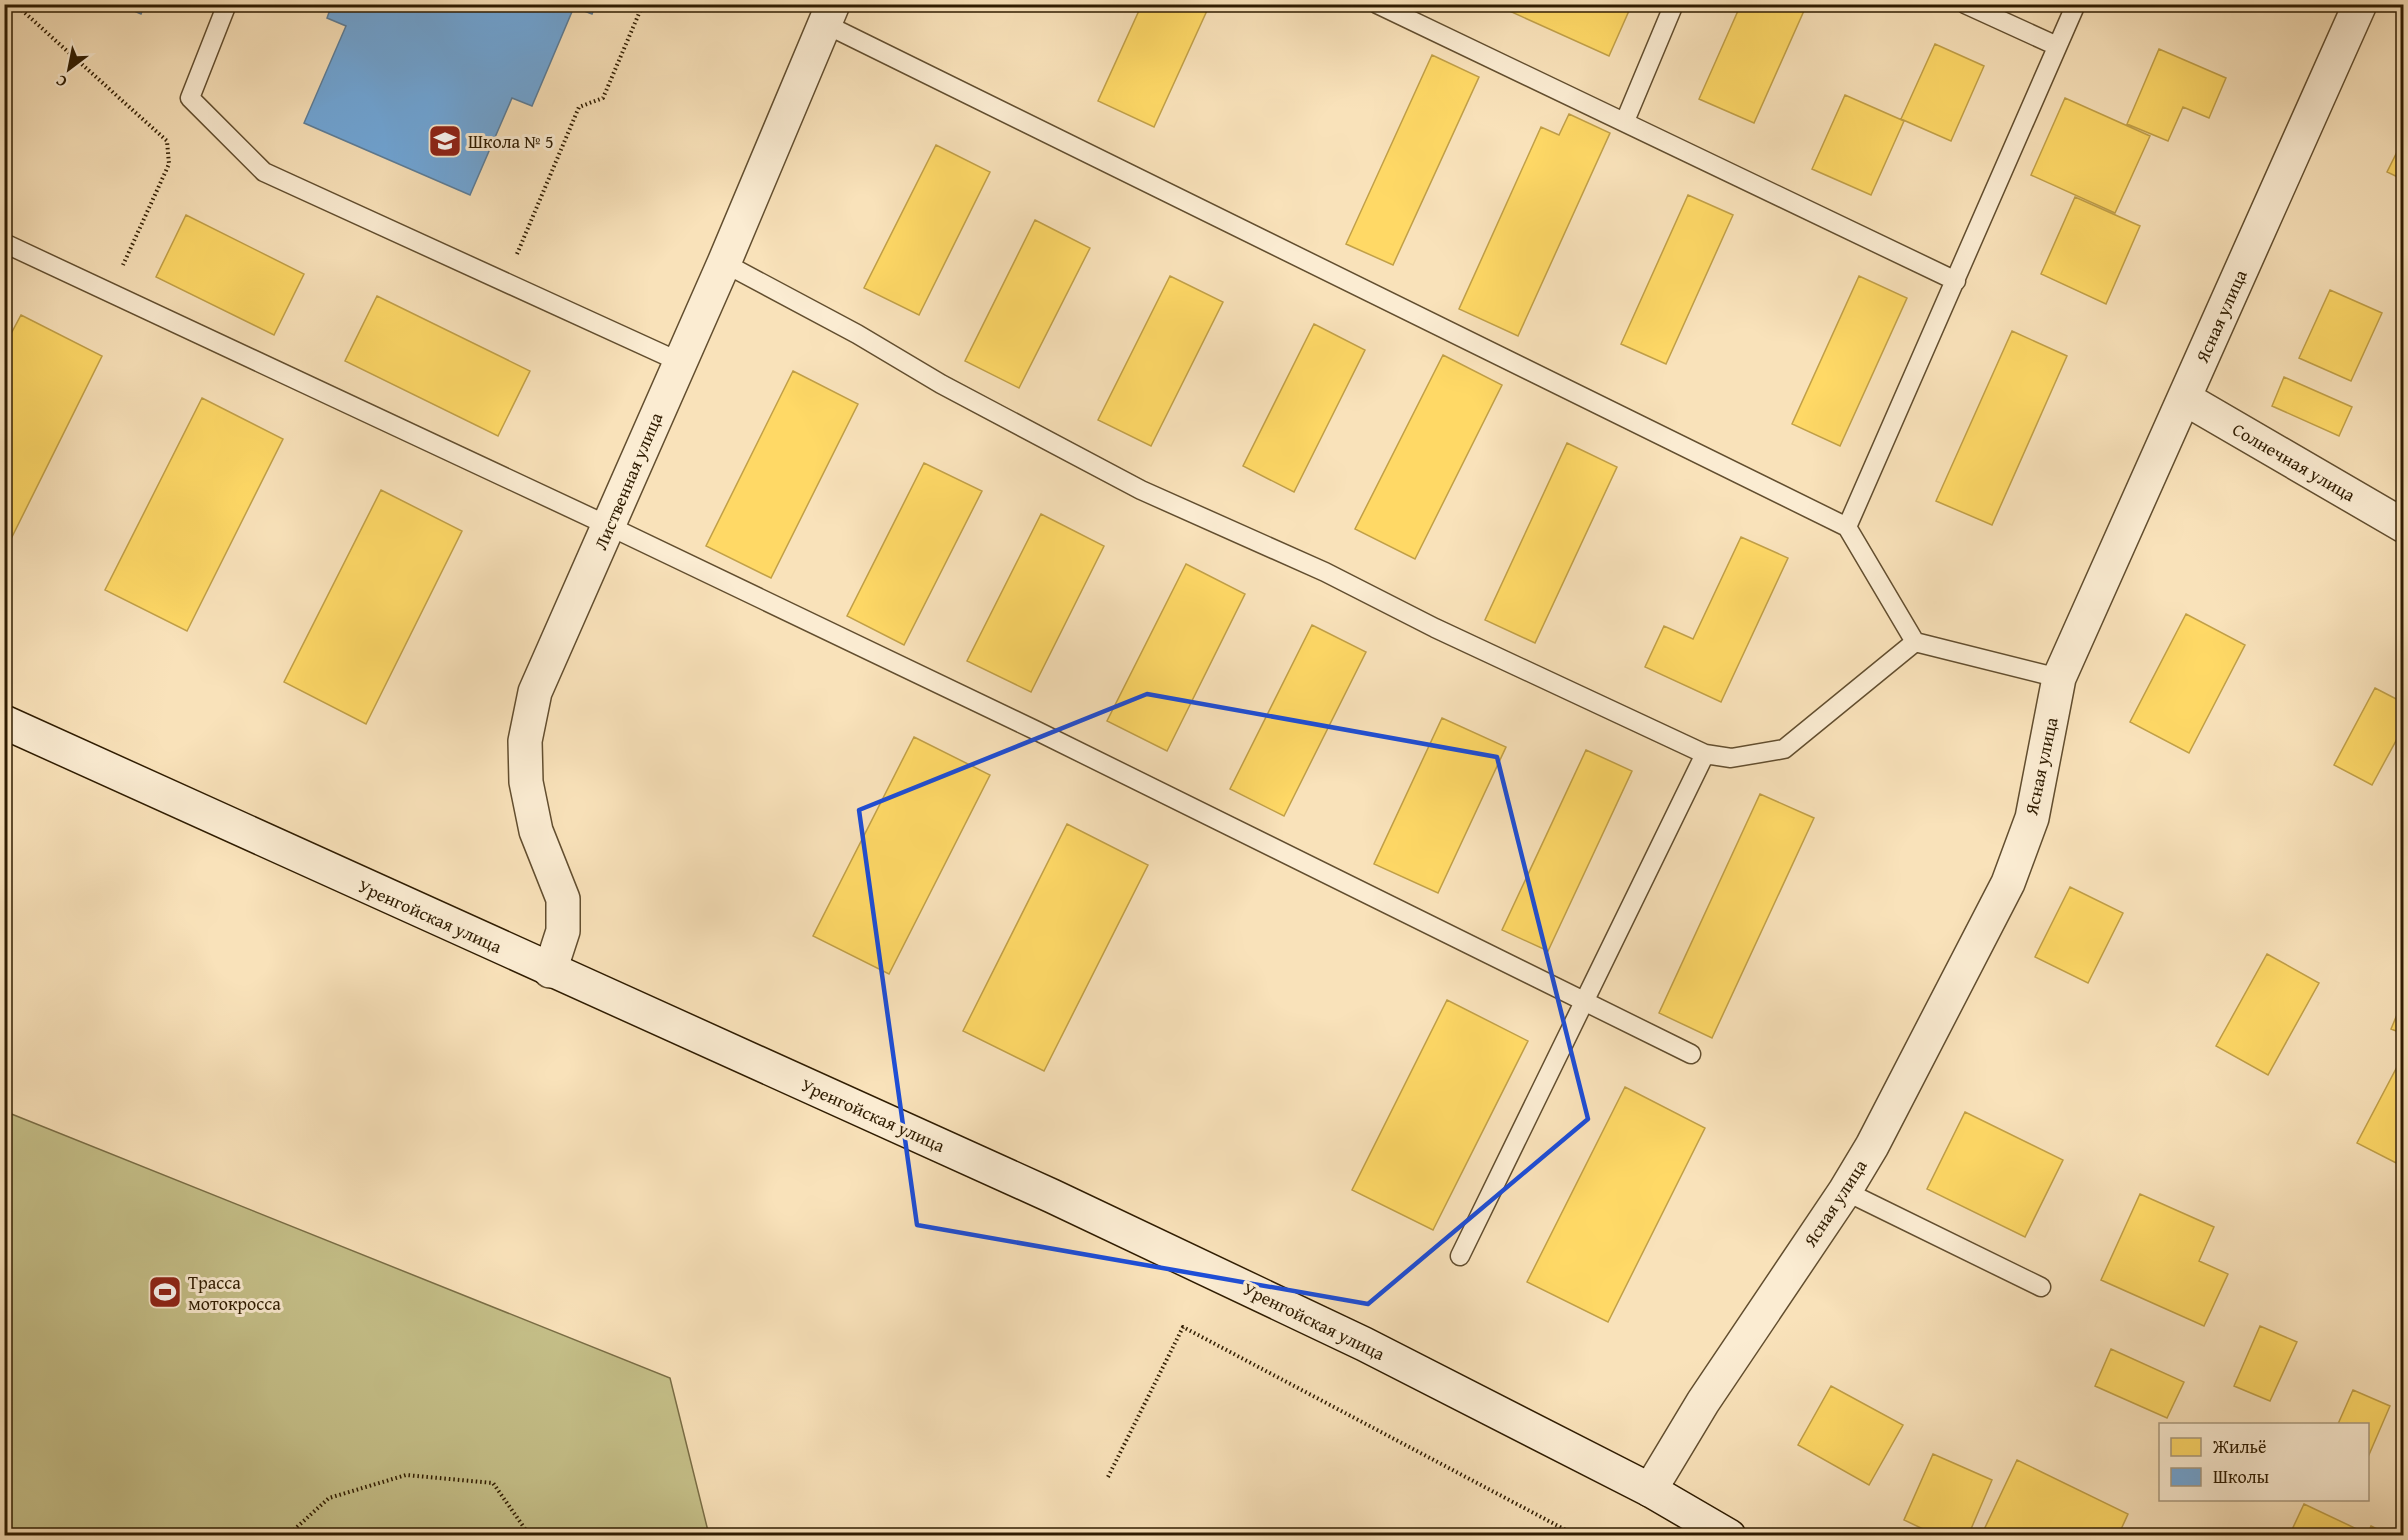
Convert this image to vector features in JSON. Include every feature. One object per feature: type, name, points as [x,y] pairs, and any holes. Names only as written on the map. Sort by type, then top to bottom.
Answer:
[{"type":"street","name":"Ясная улица","points":[[1650,1490],[1703,1402],[1845,1191],[1872,1146],[2008,884],[2031,818],[2059,678],[2360,4]]},
{"type":"street","name":"Лиственная улица","points":[[550,971],[563,932],[564,899],[536,831],[526,782],[525,741],[535,692],[724,263],[829,14]]},
{"type":"street","name":"Солнечная улица","points":[[2184,398],[2403,526]]},
{"type":"street","name":"Уренгойская улица","points":[[4,722],[550,971],[1052,1196],[1354,1339],[1650,1490],[1729,1536]]},
{"type":"lane","points":[[227,4],[190,98],[264,172],[680,362]]},
{"type":"lane","points":[[1377,4],[1956,281]]},
{"type":"lane","points":[[1625,121],[1674,4]]},
{"type":"lane","points":[[1965,4],[2057,46]]},
{"type":"lane","points":[[1846,527],[2076,4]]},
{"type":"lane","points":[[829,14],[1846,527],[1915,642],[2059,678]]},
{"type":"lane","points":[[4,243],[609,526],[1035,730],[1691,1054]]},
{"type":"lane","points":[[724,263],[858,334],[941,384],[1141,490],[1324,572],[1435,628],[1705,754],[1731,758],[1784,748],[1915,642]]},
{"type":"lane","points":[[1460,1256],[1705,754]]},
{"type":"lane","points":[[1845,1191],[2041,1287]]},
{"type":"path","points":[[15,4],[167,141],[169,164],[110,293]]},
{"type":"path","points":[[506,282],[579,107],[603,98],[643,4]]},
{"type":"path","points":[[1108,1477],[1183,1327],[1577,1536]]},
{"type":"path","points":[[287,1536],[329,1497],[406,1475],[493,1483],[530,1536]]},
{"type":"highlighted area","points":[[1147,694],[1497,757],[1588,1119],[1368,1304],[917,1225],[859,810]]},
{"type":"shaded area","name":"Трасса мотокросса","points":[[4,1111],[670,1378],[709,1535],[5,1535]]},
{"type":"building: Жильё","points":[[1142,4],[1210,4],[1154,127],[1098,101]]},
{"type":"building: Жильё","points":[[1494,4],[1632,4],[1609,56]]},
{"type":"building: Жильё","points":[[1741,4],[1807,4],[1754,123],[1699,99]]},
{"type":"building: Жильё","points":[[1935,44],[1984,66],[1951,141],[1901,119]]},
{"type":"building: Жильё","points":[[2159,49],[2226,78],[2209,118],[2183,107],[2168,141],[2127,124]]},
{"type":"building: Жильё","points":[[1432,55],[1479,77],[1393,265],[1346,244]]},
{"type":"building: Жильё","points":[[1845,95],[1904,121],[1871,195],[1812,169]]},
{"type":"building: Жильё","points":[[2065,98],[2150,136],[2115,213],[2031,175]]},
{"type":"building: Жильё","points":[[1569,114],[1610,133],[1518,336],[1459,309],[1541,127],[1559,135]]},
{"type":"building: Жильё","points":[[2404,138],[2404,180],[2387,172]]},
{"type":"building: Жильё","points":[[936,145],[990,172],[919,315],[864,288]]},
{"type":"building: Жильё","points":[[1688,195],[1733,215],[1666,364],[1621,344]]},
{"type":"building: Жильё","points":[[2075,197],[2140,226],[2106,304],[2041,274]]},
{"type":"building: Жильё","points":[[186,215],[304,274],[274,335],[156,277]]},
{"type":"building: Жильё","points":[[1035,220],[1090,248],[1019,388],[965,361]]},
{"type":"building: Жильё","points":[[1170,276],[1223,302],[1151,446],[1098,420]]},
{"type":"building: Жильё","points":[[1859,276],[1907,298],[1840,446],[1792,424]]},
{"type":"building: Жильё","points":[[2330,290],[2382,313],[2351,381],[2299,358]]},
{"type":"building: Жильё","points":[[377,296],[530,371],[498,436],[345,361]]},
{"type":"building: Жильё","points":[[21,315],[102,356],[6,549],[4,347]]},
{"type":"building: Жильё","points":[[1314,324],[1365,350],[1294,492],[1243,466]]},
{"type":"building: Жильё","points":[[2012,331],[2067,356],[1992,525],[1936,501]]},
{"type":"building: Жильё","points":[[1443,355],[1502,385],[1415,559],[1355,529]]},
{"type":"building: Жильё","points":[[793,371],[858,404],[771,578],[706,546]]},
{"type":"building: Жильё","points":[[2284,377],[2352,407],[2339,436],[2272,406]]},
{"type":"building: Жильё","points":[[202,398],[283,439],[187,631],[105,590]]},
{"type":"building: Жильё","points":[[1567,443],[1617,467],[1535,643],[1485,620]]},
{"type":"building: Жильё","points":[[924,463],[982,491],[904,645],[847,616]]},
{"type":"building: Жильё","points":[[381,490],[462,531],[366,724],[284,682]]},
{"type":"building: Жильё","points":[[1041,514],[1104,546],[1031,692],[967,661]]},
{"type":"building: Жильё","points":[[1741,537],[1788,558],[1721,702],[1645,667],[1664,626],[1693,639]]},
{"type":"building: Жильё","points":[[1186,564],[1245,594],[1167,751],[1107,721]]},
{"type":"building: Жильё","points":[[2186,614],[2245,645],[2189,753],[2130,722]]},
{"type":"building: Жильё","points":[[1312,625],[1366,652],[1284,816],[1230,789]]},
{"type":"building: Жильё","points":[[2375,688],[2404,703],[2404,726],[2372,785],[2334,765]]},
{"type":"building: Жильё","points":[[1442,718],[1506,747],[1438,893],[1374,864]]},
{"type":"building: Жильё","points":[[914,737],[990,775],[889,974],[813,936]]},
{"type":"building: Жильё","points":[[1586,750],[1632,771],[1548,951],[1502,930]]},
{"type":"building: Жильё","points":[[2404,764],[2404,780],[2397,776]]},
{"type":"building: Жильё","points":[[1760,794],[1814,818],[1712,1038],[1659,1013]]},
{"type":"building: Жильё","points":[[1067,824],[1148,865],[1044,1071],[963,1031]]},
{"type":"building: Жильё","points":[[2070,887],[2123,913],[2088,983],[2035,957]]},
{"type":"building: Жильё","points":[[2267,954],[2319,983],[2268,1075],[2216,1046]]},
{"type":"building: Жильё","points":[[2404,998],[2404,1034],[2391,1029]]},
{"type":"building: Жильё","points":[[1447,1000],[1528,1041],[1433,1230],[1352,1190]]},
{"type":"building: Жильё","points":[[2398,1065],[2404,1068],[2404,1167],[2357,1143]]},
{"type":"building: Жильё","points":[[1625,1087],[1705,1128],[1608,1322],[1527,1282]]},
{"type":"building: Жильё","points":[[1965,1112],[2063,1160],[2025,1237],[1927,1189]]},
{"type":"building: Жильё","points":[[2140,1194],[2214,1227],[2199,1261],[2228,1274],[2204,1326],[2101,1280]]},
{"type":"building: Жильё","points":[[2260,1326],[2297,1342],[2270,1401],[2234,1386]]},
{"type":"building: Жильё","points":[[2111,1349],[2184,1382],[2167,1418],[2095,1386]]},
{"type":"building: Жильё","points":[[1831,1386],[1903,1425],[1869,1485],[1798,1445]]},
{"type":"building: Жильё","points":[[2353,1390],[2390,1406],[2369,1455],[2369,1423],[2338,1423]]},
{"type":"building: Жильё","points":[[1933,1454],[1992,1480],[1968,1536],[1938,1536],[1904,1520]]},
{"type":"building: Жильё","points":[[2017,1460],[2128,1514],[2118,1536],[1981,1536]]},
{"type":"building: Жильё","points":[[2304,1504],[2359,1530],[2356,1536],[2289,1536]]},
{"type":"building: Жильё","points":[[2371,1526],[2391,1536],[2367,1536]]},
{"type":"building: Школы","points":[[118,4],[145,4],[141,14]]},
{"type":"building: Школы","points":[[332,4],[596,4],[592,14],[574,7],[532,106],[512,98],[470,195],[304,123],[346,26],[327,18]]},
{"type":"place","name":"Школа № 5","points":[[445,141]]},
{"type":"place","name":"Трасса мотокросса","points":[[165,1292]]}]
